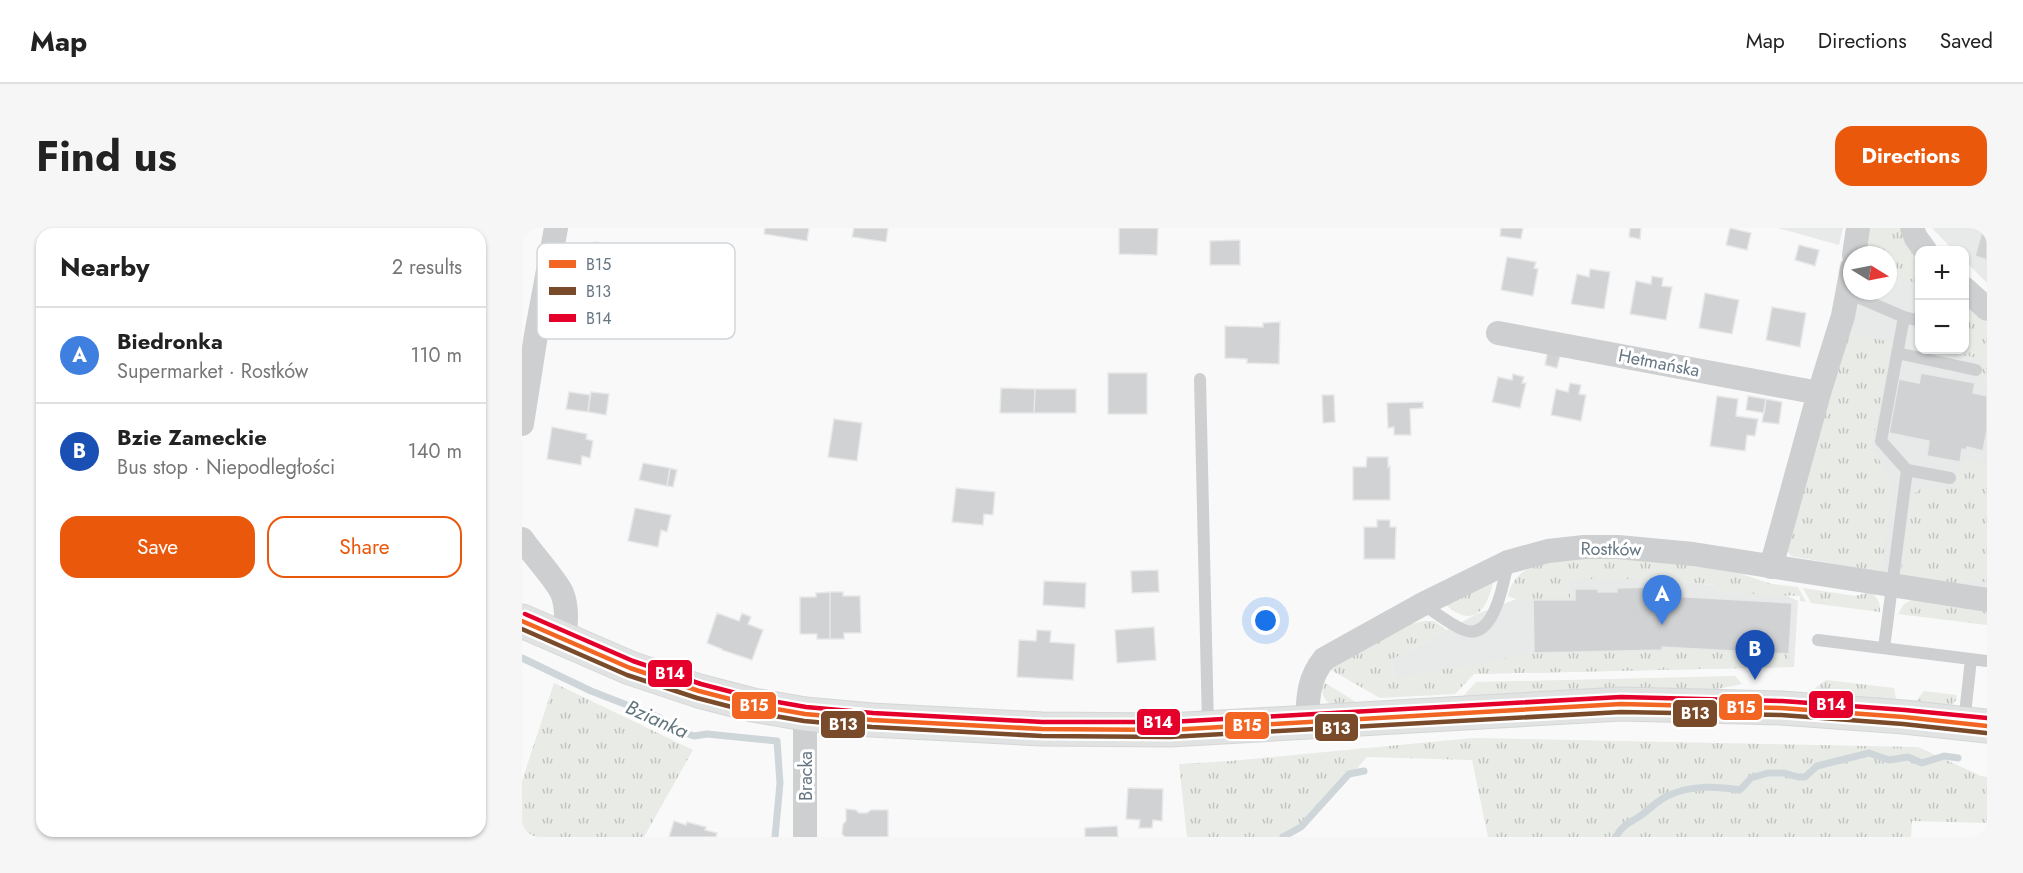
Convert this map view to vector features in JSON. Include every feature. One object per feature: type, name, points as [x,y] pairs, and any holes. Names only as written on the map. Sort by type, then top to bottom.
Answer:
[{"type":"street","points":[[553,243],[556,228]]},
{"type":"street","points":[[1855,246],[1858,228]]},
{"type":"street","points":[[1912,228],[1922,246]]},
{"type":"street","points":[[1969,295],[1987,309]]},
{"type":"street","points":[[1771,567],[1846,300]]},
{"type":"street","points":[[522,424],[537,330]]},
{"type":"street","name":"Hetmańska","points":[[1498,333],[1819,393]]},
{"type":"street","points":[[522,539],[561,591],[567,620],[564,640]]},
{"type":"street","name":"Rostków","points":[[1307,722],[1311,681],[1316,669],[1324,660],[1423,604],[1508,562],[1548,551],[1584,547],[1693,554],[1987,600]]},
{"type":"street","points":[[522,621],[630,668],[699,691],[753,705],[805,714],[872,720],[1042,729],[1170,730],[1621,704],[1781,708],[1976,724]]},
{"type":"street","name":"Bracka","points":[[805,714],[805,837]]},
{"type":"lane","points":[[1864,300],[1915,320]]},
{"type":"lane","points":[[1904,317],[1881,441],[1907,470],[1950,478]]},
{"type":"lane","points":[[1897,353],[1976,370]]},
{"type":"lane","points":[[1200,379],[1208,727]]},
{"type":"lane","points":[[1884,648],[1907,470]]},
{"type":"lane","points":[[1423,604],[1465,631],[1474,631],[1485,625],[1495,612],[1502,593],[1508,562]]},
{"type":"lane","points":[[1818,640],[1987,661]]},
{"type":"lane","points":[[1971,659],[1976,724]]},
{"type":"shaded area","points":[[1778,228],[1843,228],[1839,245]]},
{"type":"shaded area","points":[[1899,228],[1915,256],[1915,354],[1969,354],[1969,306],[1987,322],[1987,591],[1791,556],[1852,300],[1897,300],[1897,246],[1892,246]]},
{"type":"shaded area","points":[[1932,228],[1987,228],[1987,283],[1969,265],[1969,246],[1949,246]]},
{"type":"shaded area","points":[[1569,579],[1651,579],[1778,591],[1798,601],[1794,667],[1474,674],[1395,678],[1391,660],[1477,614]]},
{"type":"green space","points":[[1863,228],[1899,228],[1915,256],[1915,283],[1897,275],[1897,246],[1860,246]]},
{"type":"green space","points":[[1969,310],[1973,310],[1987,322],[1987,382],[1979,381],[1982,359],[1958,354],[1969,354]]},
{"type":"green space","points":[[1844,333],[1892,342],[1872,445],[1892,486],[1882,567],[1878,571],[1791,556],[1785,548]]},
{"type":"green space","points":[[1964,460],[1987,464],[1987,582],[1971,581],[1955,585],[1904,576],[1901,570],[1912,495],[1922,488],[1954,489],[1959,465],[1962,466]]},
{"type":"green space","points":[[1583,557],[1655,559],[1738,573],[1772,584],[1798,587],[1806,602],[1800,601],[1800,596],[1715,592],[1716,585],[1651,579],[1570,579],[1570,600],[1518,600],[1508,596],[1512,584],[1527,569],[1548,562]]},
{"type":"green space","points":[[1489,581],[1493,583],[1490,594],[1482,609],[1476,614],[1463,615],[1445,604]]},
{"type":"green space","points":[[1803,588],[1855,596],[1870,592],[1878,600],[1880,612],[1811,603]]},
{"type":"green space","points":[[1915,598],[1987,610],[1987,625],[1898,614],[1904,604]]},
{"type":"green space","points":[[1434,621],[1447,630],[1391,660],[1395,678],[1534,653],[1662,647],[1789,654],[1788,667],[1474,674],[1455,694],[1380,698],[1329,669],[1402,626]]},
{"type":"green space","points":[[1735,676],[1742,684],[1698,693],[1459,701],[1476,682]]},
{"type":"green space","points":[[1826,680],[1894,688],[1897,705],[1814,689]]},
{"type":"green space","points":[[1322,681],[1364,707],[1340,707],[1328,703],[1322,691]]},
{"type":"green space","points":[[554,683],[693,750],[644,837],[522,837],[522,781]]},
{"type":"green space","points":[[1924,691],[1957,695],[1956,700],[1951,707],[1912,706]]},
{"type":"green space","points":[[1473,738],[1918,747],[1987,777],[1987,823],[1912,821],[1911,837],[1488,837],[1472,760],[1367,757],[1304,828],[1289,837],[1187,837],[1179,764]]},
{"type":"building","points":[[765,228],[809,228],[807,241],[764,234]]},
{"type":"building","points":[[854,228],[888,228],[886,242],[852,237]]},
{"type":"building","points":[[1119,228],[1158,228],[1157,255],[1119,254]]},
{"type":"building","points":[[1501,228],[1523,228],[1521,239],[1500,236]]},
{"type":"building","points":[[1630,228],[1641,228],[1640,239],[1629,237]]},
{"type":"building","points":[[1730,228],[1751,233],[1747,250],[1726,245]]},
{"type":"building","points":[[1983,228],[1987,228],[1987,260],[1975,256]]},
{"type":"building","points":[[1240,240],[1240,265],[1210,265],[1210,241]]},
{"type":"building","points":[[1799,245],[1819,250],[1815,266],[1795,260]]},
{"type":"building","points":[[1507,257],[1536,262],[1534,268],[1538,269],[1533,296],[1501,290]]},
{"type":"building","points":[[1590,269],[1610,272],[1604,309],[1571,304],[1577,274],[1589,277]]},
{"type":"building","points":[[1652,276],[1663,278],[1662,286],[1672,287],[1666,320],[1630,314],[1636,281],[1651,284]]},
{"type":"building","points":[[1705,293],[1739,300],[1732,334],[1699,328]]},
{"type":"building","points":[[1772,307],[1806,313],[1800,347],[1766,340]]},
{"type":"building","points":[[1280,322],[1279,364],[1247,363],[1247,359],[1225,358],[1225,326],[1263,327],[1263,323]]},
{"type":"building","points":[[1548,349],[1561,352],[1557,368],[1545,365]]},
{"type":"building","points":[[1108,373],[1147,373],[1147,414],[1108,414]]},
{"type":"building","points":[[1921,373],[1975,383],[1973,393],[1987,396],[1987,430],[1983,451],[1967,447],[1966,450],[1962,449],[1960,462],[1927,456],[1929,441],[1889,433],[1899,379],[1919,383]]},
{"type":"building","points":[[1513,374],[1524,377],[1522,383],[1526,383],[1520,408],[1492,402],[1498,377],[1512,380]]},
{"type":"building","points":[[1570,383],[1581,385],[1579,394],[1586,395],[1581,421],[1551,415],[1556,389],[1568,392]]},
{"type":"building","points":[[1001,388],[1035,389],[1034,413],[1000,413]]},
{"type":"building","points":[[1035,389],[1076,389],[1076,413],[1034,413]]},
{"type":"building","points":[[569,392],[590,395],[588,412],[566,409]]},
{"type":"building","points":[[591,392],[609,394],[606,415],[588,412]]},
{"type":"building","points":[[1322,395],[1334,395],[1335,422],[1323,423]]},
{"type":"building","points":[[1717,396],[1738,399],[1736,416],[1758,419],[1755,436],[1747,435],[1745,451],[1710,446]]},
{"type":"building","points":[[1748,396],[1766,399],[1764,413],[1746,410]]},
{"type":"building","points":[[1766,399],[1782,402],[1779,424],[1762,422]]},
{"type":"building","points":[[1423,402],[1423,408],[1410,409],[1411,435],[1394,435],[1394,427],[1388,428],[1387,403]]},
{"type":"building","points":[[834,419],[862,423],[857,461],[828,457]]},
{"type":"building","points":[[552,427],[587,434],[586,439],[593,441],[590,458],[582,456],[581,465],[547,459]]},
{"type":"building","points":[[1367,457],[1388,457],[1390,500],[1353,500],[1353,467],[1366,467]]},
{"type":"building","points":[[643,463],[670,468],[667,486],[639,480]]},
{"type":"building","points":[[670,468],[677,470],[673,487],[667,486]]},
{"type":"building","points":[[956,488],[995,492],[993,515],[984,514],[983,525],[952,522]]},
{"type":"building","points":[[635,508],[671,515],[667,532],[661,530],[658,547],[628,541]]},
{"type":"building","points":[[1377,520],[1390,520],[1390,527],[1396,527],[1395,559],[1364,559],[1364,527],[1377,527]]},
{"type":"building","points":[[1158,570],[1159,592],[1132,593],[1131,571]]},
{"type":"building","points":[[1044,581],[1086,583],[1085,608],[1043,605]]},
{"type":"building","points":[[1653,587],[1653,595],[1792,603],[1789,654],[1662,647],[1662,650],[1534,653],[1533,600],[1575,600],[1575,589],[1617,592],[1617,588]]},
{"type":"building","points":[[830,592],[843,592],[843,596],[860,596],[861,633],[844,633],[844,639],[830,639]]},
{"type":"building","points":[[830,592],[830,639],[817,639],[817,634],[800,634],[800,597],[816,597],[816,593]]},
{"type":"building","points":[[717,613],[739,621],[742,613],[751,617],[748,624],[763,630],[752,660],[707,643]]},
{"type":"building","points":[[1154,627],[1156,660],[1117,663],[1115,630]]},
{"type":"building","points":[[1037,630],[1051,631],[1050,642],[1075,644],[1073,680],[1017,677],[1019,640],[1036,641]]},
{"type":"building","points":[[1128,788],[1163,789],[1162,821],[1153,820],[1152,828],[1139,828],[1140,820],[1126,819]]},
{"type":"building","points":[[846,809],[856,810],[859,813],[888,810],[888,837],[845,837],[842,834],[843,824],[846,821]]},
{"type":"building","points":[[674,821],[706,827],[705,830],[717,833],[716,837],[669,837]]},
{"type":"building","points":[[1117,826],[1118,837],[1085,837],[1085,828]]},
{"type":"waterway","name":"Bzianka","points":[[522,658],[591,691],[658,717],[679,731],[694,736],[707,734],[777,741],[780,783],[775,837]]},
{"type":"waterway","name":"Bzianka","points":[[1616,837],[1624,827],[1660,800],[1676,792],[1712,787],[1740,790],[1751,778],[1768,773],[1805,777],[1817,766],[1869,753],[1889,760],[1908,757],[1922,763],[1944,756],[1958,758]]},
{"type":"waterway","name":"Bzianka","points":[[1283,837],[1301,827],[1349,774],[1364,771]]},
{"type":"transit line","name":"B14","points":[[525,614],[633,661],[701,684],[755,698],[806,707],[873,713],[1042,722],[1170,722],[1621,697],[1782,701],[1987,718]]},
{"type":"transit line","name":"B15","points":[[522,621],[630,668],[699,691],[753,705],[805,714],[872,720],[1042,729],[1170,730],[1621,704],[1781,708],[1987,726]]},
{"type":"transit line","name":"B13","points":[[522,629],[627,675],[697,698],[751,712],[804,721],[872,727],[1042,736],[1170,737],[1621,712],[1781,715],[1986,733]]},
{"type":"place","name":"Biedronka","points":[[1662,625]]},
{"type":"place","name":"Bzie Zameckie","points":[[1755,680]]}]
